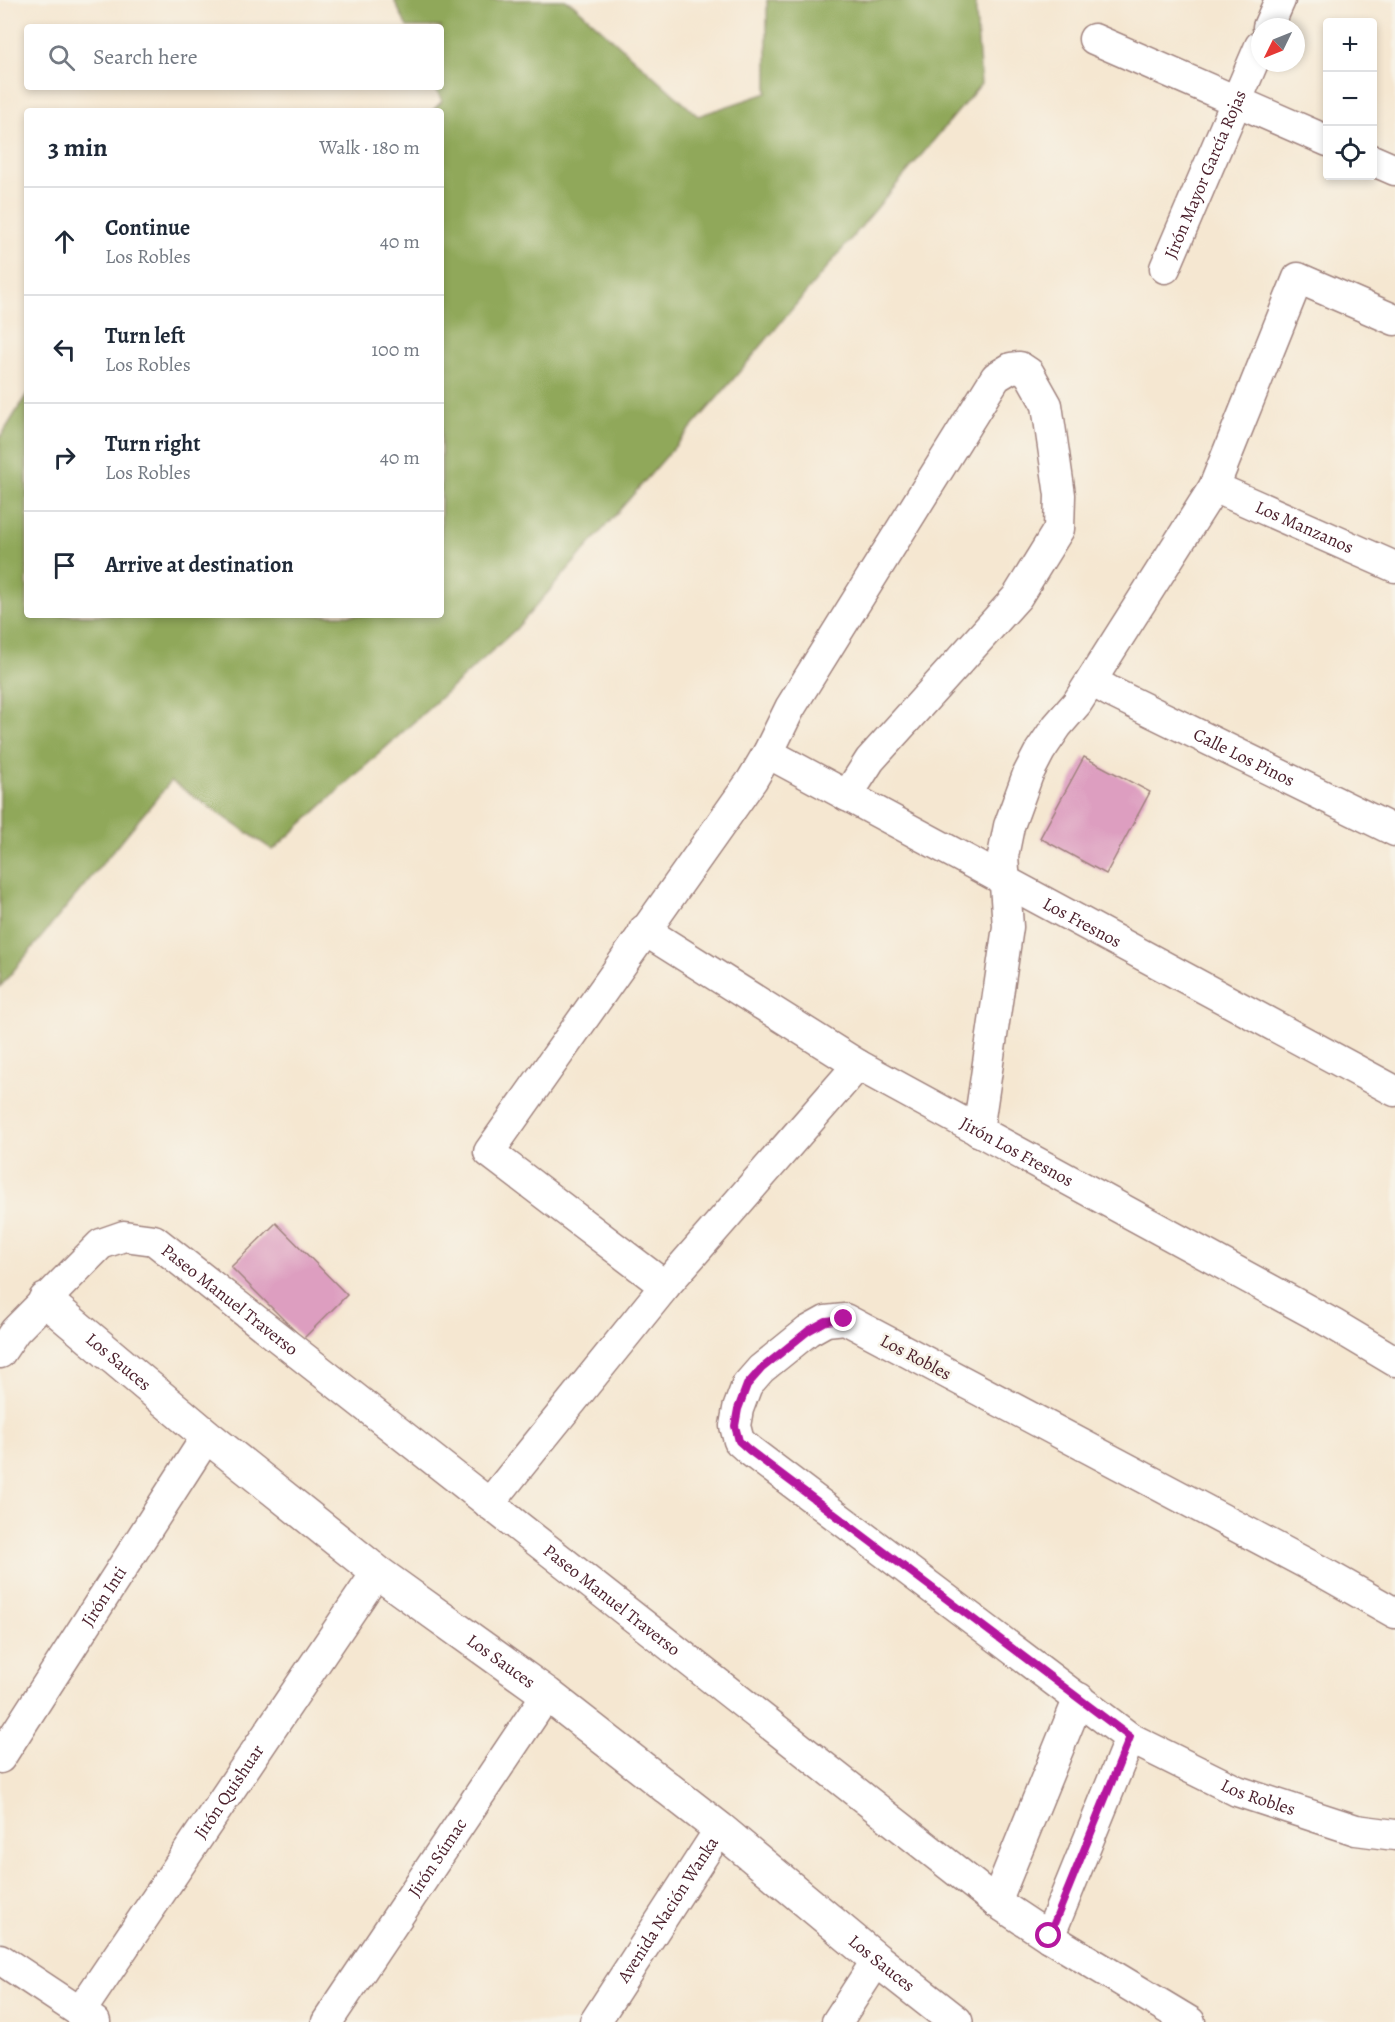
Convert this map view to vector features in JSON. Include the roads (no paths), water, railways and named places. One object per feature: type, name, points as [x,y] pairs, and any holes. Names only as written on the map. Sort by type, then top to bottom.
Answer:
[{"type":"street","points":[[1272,18],[1280,0]]},
{"type":"street","points":[[1094,39],[1323,139]]},
{"type":"street","name":"Jirón Mayor García Rojas","points":[[1165,268],[1251,68]]},
{"type":"street","points":[[1377,162],[1395,170]]},
{"type":"street","points":[[978,1131],[1008,927],[1003,856],[1009,826],[1028,774],[1057,726],[1092,681],[1214,487],[1298,278],[1395,320]]},
{"type":"street","points":[[665,1286],[489,1152],[752,780],[790,708],[996,377],[1011,368],[1020,367],[1029,373],[1047,405],[1060,495],[1059,529],[1017,597],[870,760],[847,796]]},
{"type":"street","name":"Los Manzanos","points":[[1214,487],[1395,567]]},
{"type":"street","name":"Calle Los Pinos","points":[[1092,681],[1110,692],[1395,831]]},
{"type":"street","name":"Los Fresnos","points":[[768,753],[1395,1091]]},
{"type":"street","name":"Jirón Los Fresnos","points":[[644,930],[858,1065],[1333,1324],[1395,1361]]},
{"type":"street","points":[[489,1504],[665,1286],[858,1065]]},
{"type":"street","name":"Paseo Manuel Traverso","points":[[0,1353],[15,1331],[101,1244],[124,1236],[154,1239],[996,1902],[1190,2022]]},
{"type":"street","name":"Los Sauces","points":[[45,1300],[207,1436],[377,1572],[547,1694],[720,1829],[956,2022]]},
{"type":"street","name":"Los Robles","points":[[1395,1613],[1326,1574],[844,1319],[826,1321],[808,1331],[761,1369],[747,1385],[738,1409],[735,1426],[739,1441],[749,1450],[1130,1737],[1238,1791],[1356,1830],[1395,1835]]},
{"type":"street","name":"Jirón Inti","points":[[0,1758],[207,1436]]},
{"type":"street","name":"Jirón Quishuar","points":[[88,2017],[377,1572]]},
{"type":"street","name":"Jirón Súmac","points":[[327,2022],[547,1694]]},
{"type":"street","points":[[996,1902],[1079,1698]]},
{"type":"street","points":[[1049,1936],[1130,1737]]},
{"type":"street","name":"Avenida Nación Wanka","points":[[595,2022],[720,1829]]},
{"type":"street","points":[[0,1959],[88,2017]]},
{"type":"street","points":[[837,2022],[878,1960]]}]
